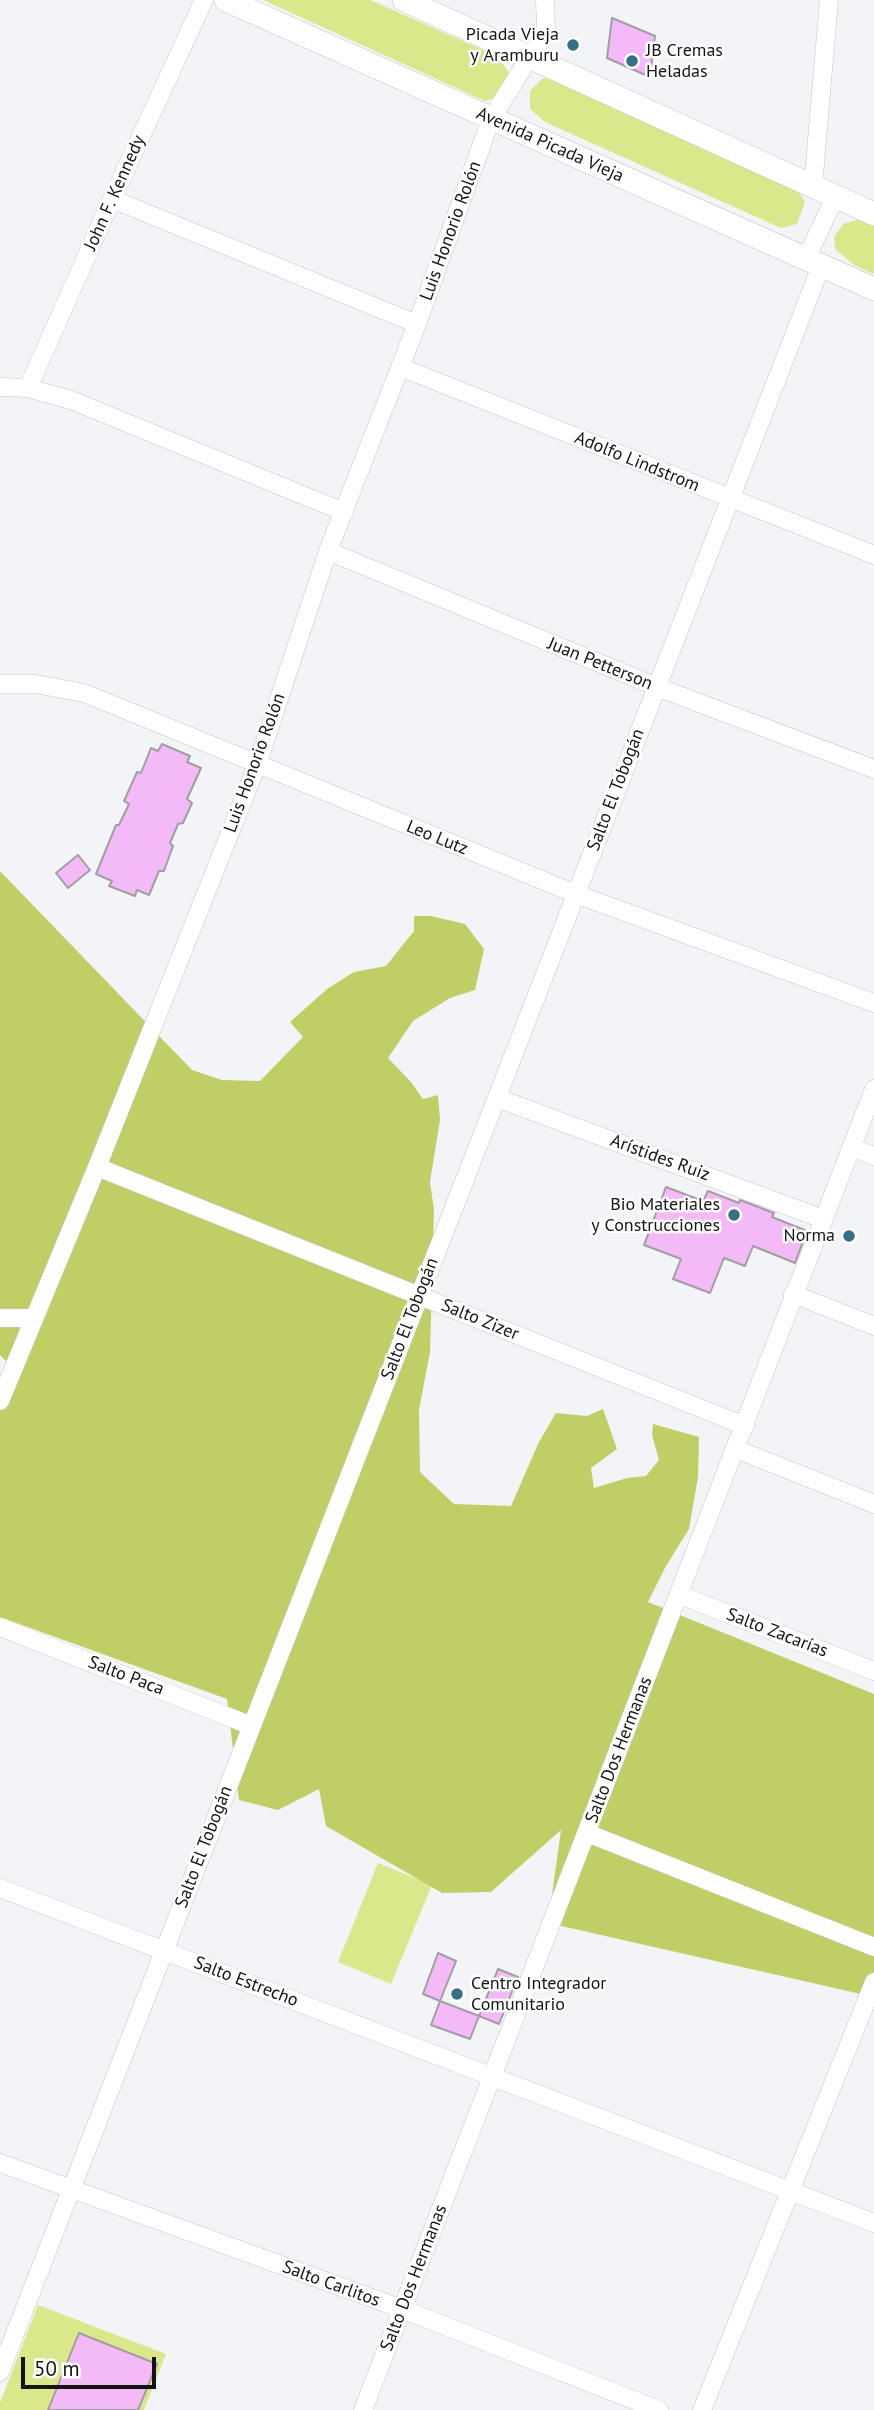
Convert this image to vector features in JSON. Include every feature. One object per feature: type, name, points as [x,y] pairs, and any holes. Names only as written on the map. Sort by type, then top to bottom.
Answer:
[{"type":"street","name":"John F. Kennedy","points":[[28,388],[204,0]]},
{"type":"street","name":"Avenida Picada Vieja","points":[[226,0],[874,289]]},
{"type":"street","points":[[404,0],[874,214]]},
{"type":"street","name":"Luis Honorio Rolón","points":[[0,1401],[97,1167],[257,765],[328,551],[417,324],[491,119],[546,31],[545,0]]},
{"type":"street","points":[[813,187],[829,0]]},
{"type":"street","name":"Salto El Tobogán","points":[[0,2372],[730,499],[835,197]]},
{"type":"street","points":[[112,199],[417,324]]},
{"type":"street","name":"Adolfo Lindstrom","points":[[400,367],[874,555]]},
{"type":"street","points":[[0,387],[28,388],[71,400],[344,512]]},
{"type":"street","name":"Juan Petterson","points":[[328,551],[657,687],[874,769]]},
{"type":"street","name":"Leo Lutz","points":[[0,684],[36,684],[84,693],[576,894],[874,1003]]},
{"type":"street","name":"Salto Dos Hermanas","points":[[363,2410],[874,1089]]},
{"type":"street","name":"Arístides Ruiz","points":[[497,1097],[823,1219]]},
{"type":"street","points":[[851,1147],[874,1156]]},
{"type":"street","name":"Salto Zizer","points":[[97,1167],[745,1426]]},
{"type":"street","points":[[793,1294],[874,1326]]},
{"type":"street","points":[[0,1318],[34,1318]]},
{"type":"street","points":[[736,1449],[874,1504]]},
{"type":"street","name":"Salto Zacarías","points":[[680,1595],[874,1671]]},
{"type":"street","name":"Salto Paca","points":[[0,1627],[252,1726]]},
{"type":"street","points":[[587,1833],[874,1947]]},
{"type":"street","name":"Salto Estrecho","points":[[0,1888],[874,2223]]},
{"type":"street","points":[[702,2410],[874,1982]]},
{"type":"street","name":"Salto Carlitos","points":[[0,2163],[402,2309],[659,2410]]},
{"type":"green space","points":[[263,0],[370,0],[499,57],[509,74],[501,96],[485,101]]},
{"type":"green space","points":[[543,78],[561,81],[794,185],[805,202],[797,224],[781,228],[545,122],[530,109],[530,91]]},
{"type":"green space","points":[[857,220],[874,224],[874,274],[854,265],[835,249],[834,237],[843,224]]},
{"type":"green space","points":[[0,871],[192,1070],[222,1080],[260,1081],[303,1037],[290,1022],[327,989],[354,972],[386,966],[414,931],[414,916],[431,916],[465,924],[484,949],[475,990],[450,998],[413,1021],[388,1058],[423,1099],[438,1095],[440,1120],[430,1182],[434,1210],[430,1352],[419,1410],[420,1472],[454,1504],[511,1506],[539,1442],[556,1413],[587,1416],[603,1409],[617,1449],[591,1468],[594,1488],[627,1478],[646,1476],[659,1460],[652,1435],[653,1424],[699,1437],[698,1477],[689,1529],[648,1602],[874,1694],[874,1997],[548,1923],[561,1830],[491,1892],[442,1893],[326,1826],[319,1789],[278,1810],[239,1800],[227,1699],[0,1617],[0,1386],[8,1363],[0,1355]]},
{"type":"green space","points":[[378,1863],[432,1885],[391,1984],[338,1962]]},
{"type":"green space","points":[[38,2305],[166,2354],[144,2410],[0,2410],[0,2403]]},
{"type":"building","points":[[612,18],[655,36],[650,77],[607,58]]},
{"type":"building","points":[[162,744],[190,756],[187,762],[201,768],[187,799],[192,803],[183,823],[178,824],[170,843],[173,846],[164,871],[159,871],[149,895],[137,890],[135,896],[109,886],[112,881],[96,874],[116,825],[119,825],[129,804],[124,801],[137,772],[141,773],[151,748],[158,751]]},
{"type":"building","points":[[78,855],[90,870],[68,888],[56,873]]},
{"type":"building","points":[[666,1187],[703,1201],[708,1191],[739,1203],[740,1200],[774,1213],[772,1217],[807,1231],[795,1263],[753,1246],[745,1266],[724,1258],[710,1293],[673,1279],[681,1259],[644,1245]]},
{"type":"building","points":[[438,1953],[456,1961],[440,2001],[423,1994]]},
{"type":"building","points":[[498,1969],[518,1977],[499,2024],[479,2016]]},
{"type":"building","points":[[440,2001],[479,2016],[470,2039],[431,2025]]},
{"type":"building","points":[[79,2333],[157,2364],[138,2410],[48,2410]]},
{"type":"place","name":"Picada Vieja y Aramburu","points":[[573,45]]},
{"type":"place","name":"JB Cremas Heladas","points":[[632,61]]},
{"type":"place","name":"Bio Materiales y Construcciones","points":[[734,1215]]},
{"type":"place","name":"Norma","points":[[849,1236]]},
{"type":"place","name":"Centro Integrador Comunitario","points":[[457,1994]]}]
